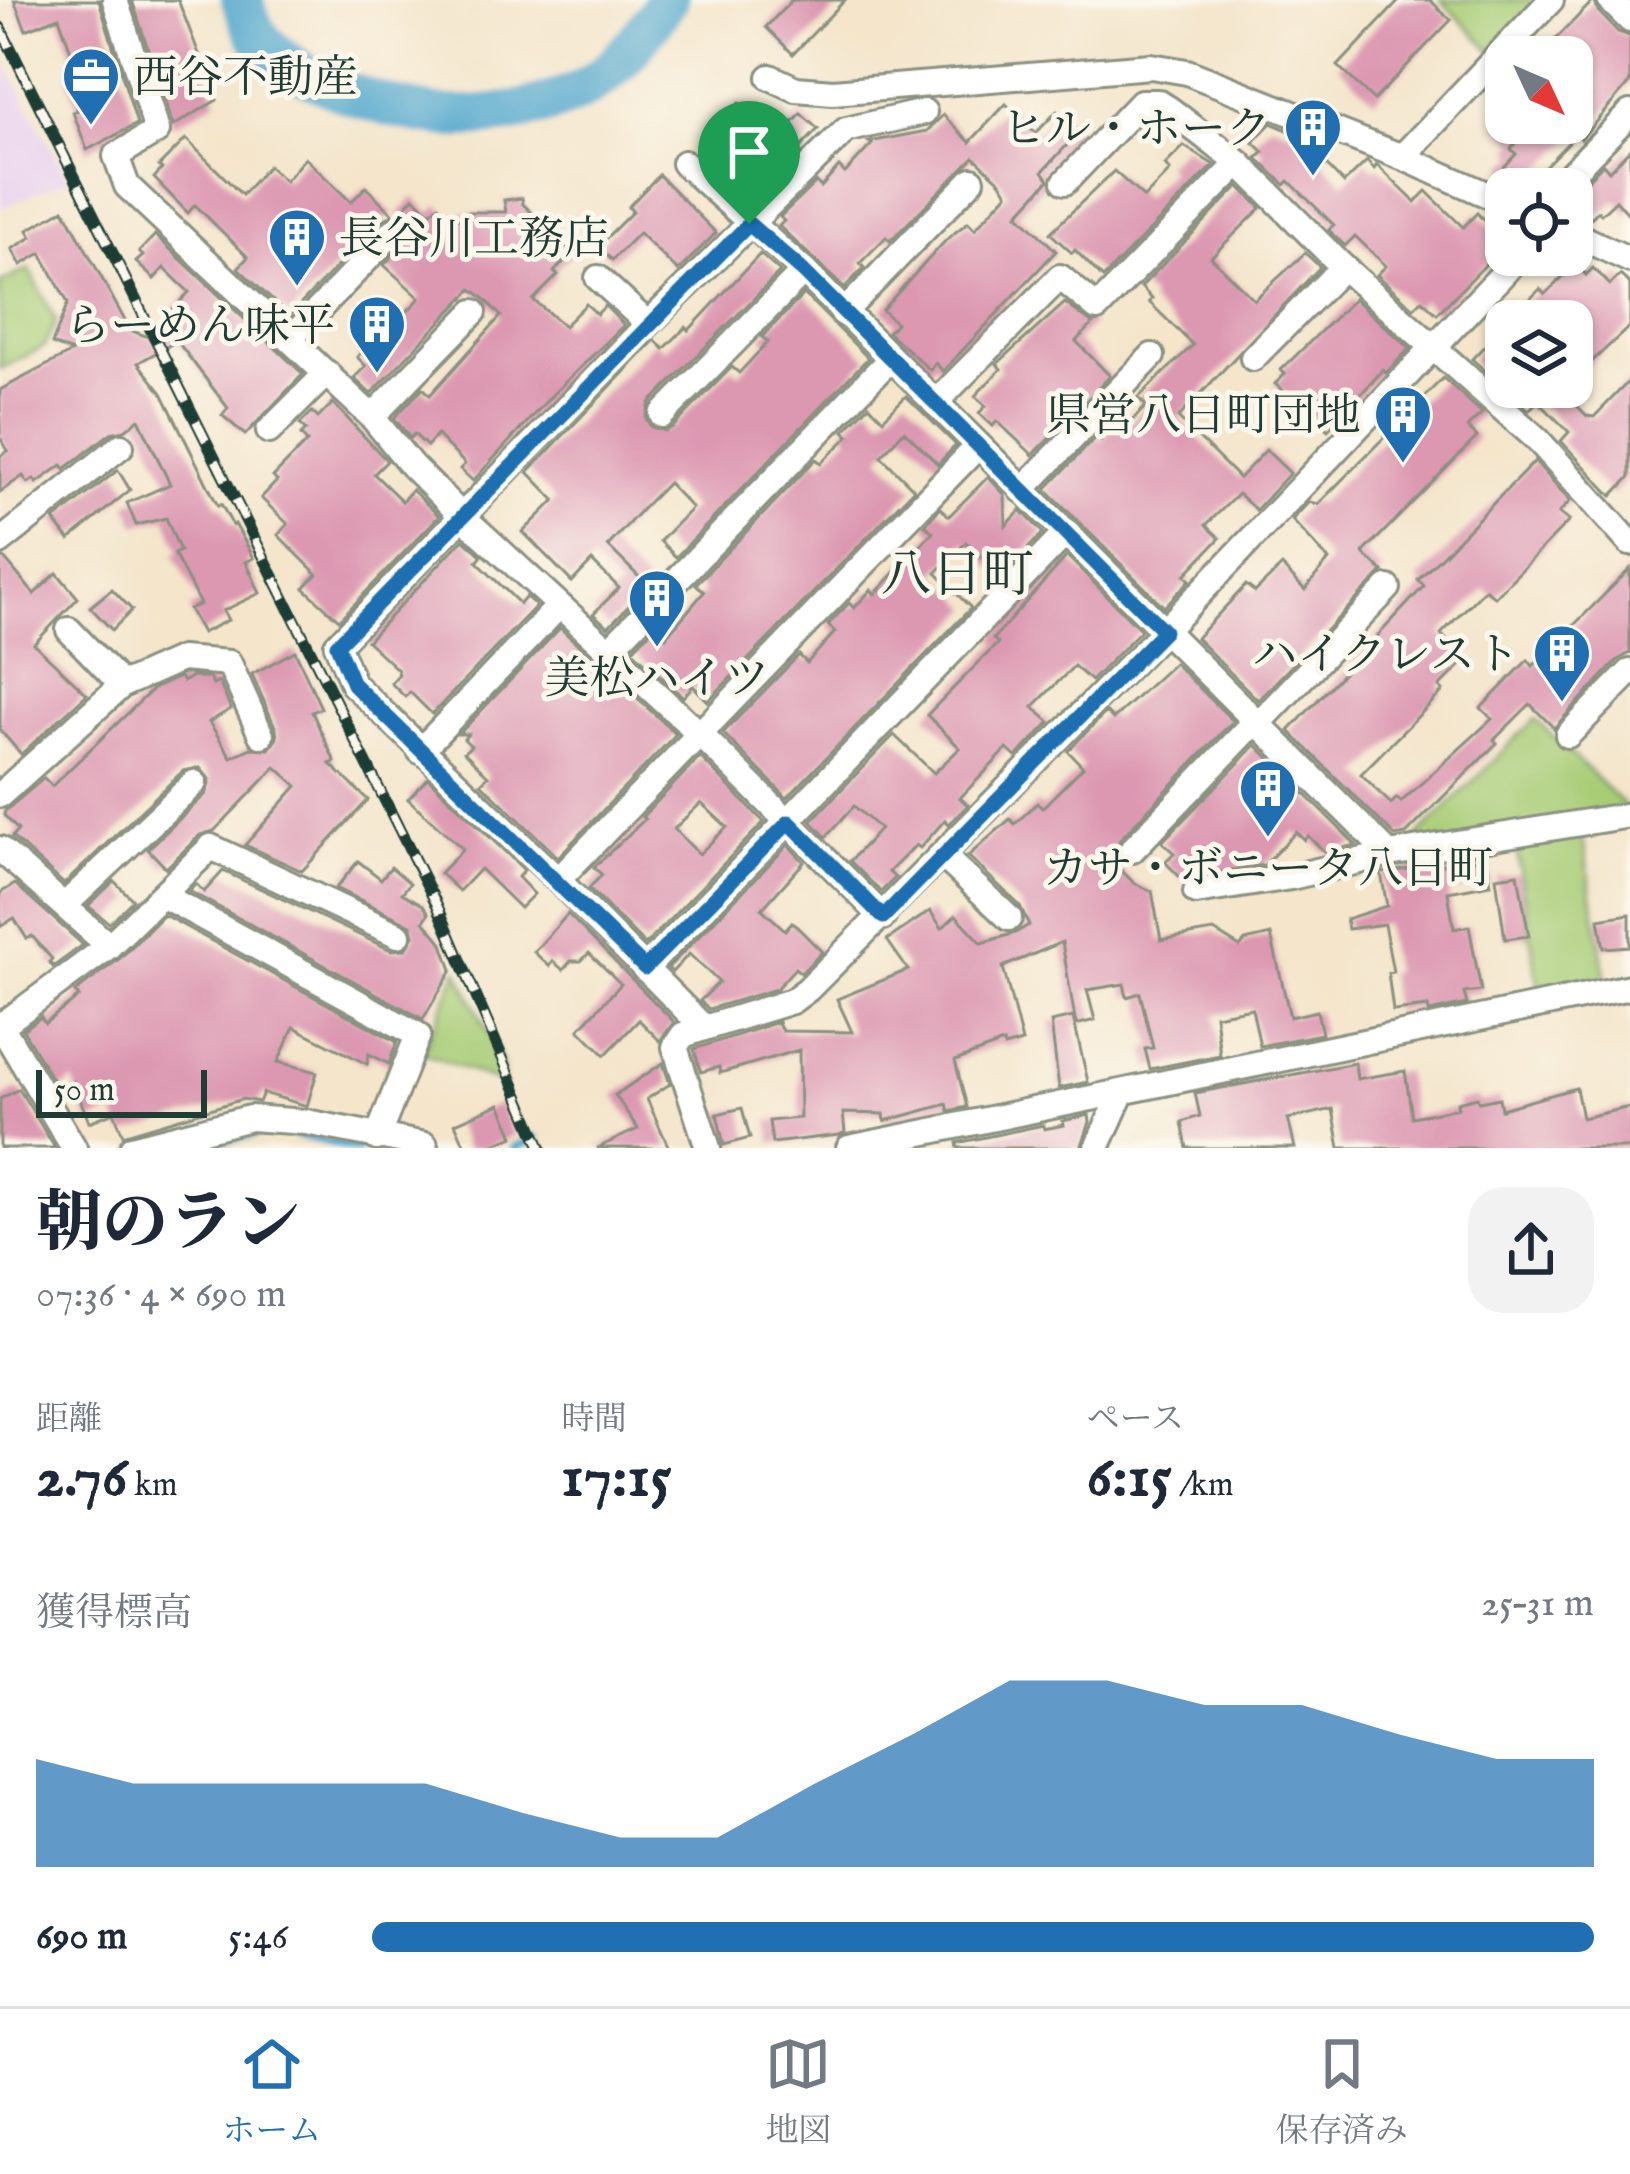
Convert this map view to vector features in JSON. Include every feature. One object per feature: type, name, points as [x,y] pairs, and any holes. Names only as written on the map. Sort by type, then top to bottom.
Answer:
[{"type":"street","points":[[115,0],[158,131],[116,157],[127,186],[291,338],[372,417],[462,516],[701,735],[883,917]]},
{"type":"street","points":[[1402,157],[1551,0]]},
{"type":"street","points":[[1610,0],[1630,20]]},
{"type":"street","points":[[770,76],[796,89],[833,92],[1151,66],[1187,72],[1485,194]]},
{"type":"street","points":[[1064,182],[1141,102],[1157,102],[1169,109],[1239,163],[1343,267],[1537,439],[1630,543]]},
{"type":"street","points":[[704,1028],[353,684],[337,645],[647,324],[846,130],[923,112]]},
{"type":"street","points":[[1576,168],[1630,113]]},
{"type":"street","points":[[684,163],[803,271],[1389,854]]},
{"type":"street","points":[[935,403],[1060,277],[1097,308],[1239,163]]},
{"type":"street","points":[[843,313],[972,180]]},
{"type":"street","points":[[291,338],[394,231]]},
{"type":"street","points":[[1593,243],[1630,260]]},
{"type":"street","points":[[1253,358],[1343,267]]},
{"type":"street","points":[[662,415],[803,271]]},
{"type":"street","points":[[708,1148],[675,1046],[683,1035],[792,1001],[883,917],[1502,276]]},
{"type":"street","points":[[598,278],[647,324]]},
{"type":"street","points":[[372,417],[474,313]]},
{"type":"street","points":[[1022,490],[1152,356]]},
{"type":"street","points":[[610,649],[890,358]]},
{"type":"street","points":[[268,431],[327,373]]},
{"type":"street","points":[[0,542],[121,446]]},
{"type":"street","points":[[558,880],[978,446]]},
{"type":"street","points":[[645,968],[1065,534]]},
{"type":"street","points":[[1132,850],[1388,588]]},
{"type":"street","points":[[420,751],[559,607]]},
{"type":"street","points":[[69,630],[122,685]]},
{"type":"street","points":[[0,794],[122,685],[181,659],[229,663],[261,735]]},
{"type":"street","points":[[1568,735],[1630,672]]},
{"type":"street","points":[[65,905],[194,783]]},
{"type":"street","points":[[1196,892],[1291,877],[1389,854],[1630,815]]},
{"type":"street","points":[[74,1148],[1,1025],[109,946],[211,848],[398,935]]},
{"type":"street","points":[[0,849],[109,946]]},
{"type":"street","points":[[943,856],[1009,918]]},
{"type":"street","points":[[162,895],[418,1034],[377,1138]]},
{"type":"street","points":[[849,1148],[1630,987]]},
{"type":"street","points":[[1097,1148],[1121,1094]]},
{"type":"street","points":[[132,1148],[250,1118],[306,1122],[425,1145]]},
{"type":"shaded area","points":[[0,52],[68,180],[0,208]]},
{"type":"green space","points":[[1441,0],[1544,0],[1509,36],[1485,36],[1485,45]]},
{"type":"green space","points":[[29,269],[56,321],[44,347],[0,369],[0,283]]},
{"type":"green space","points":[[1535,719],[1630,811],[1580,820],[1607,988],[1541,1001],[1515,840],[1406,848]]},
{"type":"green space","points":[[458,970],[502,1062],[504,1084],[423,1053]]},
{"type":"building","points":[[14,0],[99,0],[137,124],[87,150],[67,77],[79,74],[59,17],[26,30]]},
{"type":"building","points":[[132,0],[178,0],[217,100],[173,126]]},
{"type":"building","points":[[792,0],[845,0],[793,54],[766,27]]},
{"type":"building","points":[[1400,0],[1430,0],[1451,20],[1374,100],[1338,66]]},
{"type":"building","points":[[1594,0],[1618,32],[1630,36],[1630,82],[1593,125],[1593,36],[1559,36]]},
{"type":"building","points":[[740,103],[779,138],[801,114],[818,129],[754,197],[721,166],[717,170],[703,158],[708,153],[699,146]]},
{"type":"building","points":[[1006,104],[1036,133],[1057,111],[1079,132],[1043,171],[1049,180],[1018,214],[1056,251],[943,371],[935,363],[930,370],[888,332],[896,323],[882,310],[947,239],[968,222],[975,229],[1008,193],[1001,182],[974,157],[890,241],[886,237],[860,263],[864,268],[844,288],[779,226],[784,221],[780,217],[816,182],[821,187],[839,167],[845,173],[872,144],[869,142],[927,131],[943,115],[970,142]]},
{"type":"building","points":[[1271,123],[1295,133],[1344,183],[1367,161],[1415,202],[1426,191],[1463,227],[1477,213],[1485,222],[1485,265],[1437,314],[1422,300],[1414,308],[1377,275],[1386,266],[1355,236],[1345,246],[1329,230],[1334,225],[1289,181],[1285,185],[1257,158],[1264,152],[1253,142]]},
{"type":"building","points":[[186,139],[242,195],[268,166],[285,181],[305,158],[351,202],[366,187],[394,215],[382,220],[289,316],[238,268],[248,257],[195,205],[188,213],[154,178],[162,169],[159,166]]},
{"type":"building","points":[[1515,144],[1567,144],[1543,168],[1505,168],[1516,154],[1511,149]]},
{"type":"building","points":[[1184,146],[1214,165],[1103,278],[1050,233],[1114,171],[1144,198],[1170,171],[1165,165]]},
{"type":"building","points":[[1630,149],[1630,216],[1616,200],[1593,216],[1593,174],[1603,164],[1609,171]]},
{"type":"building","points":[[659,175],[716,233],[678,271],[639,233],[612,260],[597,247],[633,211],[628,207]]},
{"type":"building","points":[[1239,186],[1261,208],[1211,257],[1254,300],[1305,253],[1320,267],[1178,418],[1239,478],[1266,450],[1290,473],[1256,510],[1238,494],[1206,525],[1220,538],[1185,575],[1190,580],[1164,607],[1046,489],[1097,436],[1101,440],[1116,424],[1123,431],[1146,406],[1138,398],[1193,345],[1149,302],[1152,299],[1141,287]]},
{"type":"building","points":[[414,197],[430,213],[439,205],[455,221],[464,212],[506,212],[504,200],[522,198],[572,253],[533,300],[564,326],[586,304],[597,314],[605,306],[624,325],[473,481],[460,469],[465,464],[437,435],[427,446],[414,434],[410,438],[394,418],[423,388],[430,395],[501,316],[485,299],[472,289],[371,394],[354,378],[366,366],[357,357],[420,298],[384,265],[410,236],[409,225],[398,215]]},
{"type":"building","points":[[64,209],[130,330],[153,339],[177,314],[172,310],[189,292],[164,268],[154,279],[136,262],[155,235],[303,374],[245,435],[222,415],[228,408],[177,341],[138,363],[162,393],[218,506],[235,524],[254,558],[246,562],[260,593],[223,611],[228,620],[202,633],[189,609],[200,604],[174,554],[180,551],[166,518],[136,525],[127,503],[170,484],[139,419],[111,433],[65,469],[62,465],[37,483],[34,479],[28,483],[23,476],[0,492],[0,456],[8,451],[0,437],[0,390],[72,352],[52,344],[68,303],[41,253],[21,265],[12,249],[32,237],[28,230]]},
{"type":"building","points":[[760,254],[780,272],[650,403],[646,418],[651,427],[665,431],[673,427],[732,367],[739,373],[768,342],[762,337],[804,294],[868,358],[676,557],[660,541],[692,508],[668,483],[642,509],[608,546],[648,586],[608,627],[593,614],[619,588],[592,561],[572,582],[523,532],[555,500],[528,472],[655,340],[664,349],[686,327],[689,330]]},
{"type":"building","points":[[1593,268],[1610,285],[1620,275],[1630,284],[1630,326],[1593,360],[1593,300],[1529,300],[1540,289],[1545,294],[1564,276],[1593,276]]},
{"type":"building","points":[[1354,299],[1410,348],[1328,430],[1275,384],[1285,374],[1281,370]]},
{"type":"building","points":[[1065,303],[1093,324],[1076,341],[1110,376],[1033,455],[997,421],[993,426],[979,413],[986,406],[975,396],[1001,369],[997,364]]},
{"type":"building","points":[[1485,345],[1485,371],[1472,359]]},
{"type":"building","points":[[1443,378],[1482,413],[1467,427],[1477,437],[1363,553],[1383,572],[1258,700],[1196,638],[1246,585],[1255,592],[1282,566],[1305,590],[1329,560],[1292,520],[1309,502],[1318,504]]},
{"type":"building","points":[[1630,380],[1630,477],[1612,496],[1561,441],[1569,432],[1545,408],[1579,408],[1594,417]]},
{"type":"building","points":[[906,396],[956,445],[938,464],[904,431],[881,456],[914,489],[708,701],[693,686],[683,697],[632,650],[655,626],[666,637],[704,592],[696,584],[816,459],[821,463],[849,436],[844,431],[869,405],[883,419]]},
{"type":"building","points":[[333,403],[387,461],[374,474],[402,501],[412,490],[439,516],[339,620],[304,588],[317,574],[278,535],[288,524],[261,498],[277,481],[273,477],[307,442],[300,424],[312,412],[318,418]]},
{"type":"building","points":[[1535,461],[1570,501],[1559,513],[1569,521],[1495,597],[1485,589],[1441,634],[1466,660],[1439,687],[1443,691],[1361,774],[1391,804],[1397,798],[1401,802],[1492,719],[1481,708],[1510,678],[1528,660],[1533,666],[1630,569],[1630,653],[1554,728],[1530,704],[1406,834],[1395,836],[1289,731],[1424,586],[1418,580]]},
{"type":"building","points":[[118,470],[130,490],[69,540],[54,520]]},
{"type":"building","points":[[988,477],[1005,495],[1006,526],[1021,510],[1043,533],[1001,576],[966,542],[936,573],[971,608],[787,798],[723,733],[799,655],[807,663],[835,632],[828,625],[849,603],[854,608],[871,590],[875,594],[933,532],[925,525],[940,508],[949,516]]},
{"type":"building","points":[[463,539],[482,556],[477,562],[520,604],[526,597],[536,606],[432,714],[410,692],[405,697],[391,683],[399,674],[397,669],[367,641]]},
{"type":"building","points":[[1067,556],[1141,630],[1091,681],[1074,666],[1033,707],[1050,722],[1016,757],[1007,749],[960,798],[968,805],[889,872],[895,878],[881,892],[850,861],[880,829],[854,806],[826,837],[811,821],[894,735],[934,773],[960,748],[927,715],[998,643],[993,639]]},
{"type":"building","points":[[0,558],[34,594],[57,573],[78,598],[34,644],[87,694],[21,754],[0,730]]},
{"type":"building","points":[[112,589],[132,610],[112,630],[90,607]]},
{"type":"building","points":[[560,628],[676,734],[558,857],[481,783],[488,776],[464,752],[471,746],[464,739],[468,734],[459,734]]},
{"type":"building","points":[[295,651],[321,708],[312,712],[335,762],[330,764],[368,800],[302,871],[245,845],[297,786],[276,767],[214,831],[200,835],[166,868],[148,849],[206,794],[210,780],[200,768],[183,771],[64,884],[12,837],[18,830],[5,811],[44,778],[52,786],[153,689],[180,677],[183,682],[192,676],[209,678],[213,685],[219,682],[231,709],[209,722],[231,757],[251,748],[269,749],[277,738],[276,729],[252,674]]},
{"type":"building","points":[[1174,663],[1233,721],[1120,839],[1112,861],[1134,883],[1152,891],[1161,940],[1214,931],[1240,947],[1245,941],[1271,935],[1290,1017],[1317,1011],[1322,1034],[1260,1046],[1252,1008],[1215,1015],[1220,1055],[1150,1069],[1145,1049],[1153,1048],[1140,993],[1127,997],[1124,984],[1087,990],[1095,1020],[1076,1025],[1062,942],[1003,967],[1022,1042],[1004,1047],[1003,1043],[955,1061],[967,1107],[949,1111],[947,1104],[885,1121],[884,1114],[843,1113],[845,1132],[839,1135],[772,1143],[769,1121],[800,1118],[799,1050],[720,1073],[719,1067],[701,1072],[694,1049],[778,1022],[782,1031],[852,1032],[837,999],[908,970],[887,940],[930,911],[942,928],[956,915],[982,943],[1029,925],[1020,906],[968,856],[1010,819],[1015,824],[1037,803],[1042,808],[1083,767],[1068,751],[1106,712],[1113,719]]},
{"type":"building","points":[[1256,745],[1356,845],[1325,852],[1296,832],[1264,865],[1199,875],[1198,866],[1183,880],[1165,862],[1174,853],[1162,842]]},
{"type":"building","points":[[700,757],[764,822],[645,945],[589,888],[602,875],[594,867],[645,819],[642,817]],"holes":[[[701,803],[727,827],[699,854],[674,829]]]},
{"type":"building","points":[[428,778],[524,870],[518,877],[534,894],[520,908],[480,869],[459,891],[440,873],[463,849],[408,799]]},
{"type":"building","points":[[788,845],[804,862],[762,909],[785,930],[792,922],[822,952],[801,973],[795,968],[776,989],[709,1009],[700,1001],[719,982],[689,954],[672,972],[668,968]]},
{"type":"building","points":[[1487,858],[1491,884],[1448,892],[1454,929],[1469,926],[1481,991],[1464,993],[1467,1004],[1429,1012],[1428,1007],[1393,1011],[1388,973],[1393,972],[1384,924],[1348,929],[1346,919],[1387,906],[1381,873]]},
{"type":"building","points":[[358,861],[381,879],[391,867],[410,883],[402,893],[423,905],[429,913],[424,921],[443,944],[452,970],[423,1019],[189,891],[196,884],[204,892],[223,871],[391,950],[406,949],[414,935],[411,925],[336,888]]},
{"type":"building","points":[[1518,874],[1529,936],[1505,939],[1496,877]]},
{"type":"building","points":[[114,881],[133,900],[109,923],[88,906]]},
{"type":"building","points":[[15,884],[83,945],[53,967],[52,959],[32,936],[27,939],[14,918],[0,927],[0,893]]},
{"type":"building","points":[[568,914],[674,1022],[660,1041],[639,1020],[605,1055],[579,1029],[621,984],[589,953],[563,970],[553,961],[549,966],[534,952]]},
{"type":"building","points":[[1630,914],[1630,946],[1604,948],[1599,919]]},
{"type":"building","points":[[164,915],[397,1042],[389,1064],[369,1054],[367,1064],[294,1027],[278,1062],[317,1072],[307,1106],[263,1093],[259,1102],[243,1099],[123,1135],[114,1112],[89,1122],[73,1081],[59,1091],[23,1030],[41,1017],[45,1023],[79,997],[75,992],[120,958]]},
{"type":"building","points":[[1073,1017],[1088,1082],[1059,1088],[1051,1022]]},
{"type":"building","points":[[663,1063],[670,1084],[647,1099],[669,1148],[597,1148],[638,1129],[615,1095]]},
{"type":"building","points":[[1355,1063],[1357,1079],[1405,1071],[1412,1117],[1458,1108],[1457,1102],[1477,1097],[1479,1102],[1499,1098],[1501,1109],[1576,1088],[1582,1118],[1630,1107],[1630,1148],[1340,1148],[1333,1109],[1288,1119],[1295,1148],[1187,1148],[1182,1122],[1200,1116],[1195,1093]]},
{"type":"building","points":[[19,1089],[55,1148],[0,1148],[0,1099]]},
{"type":"building","points":[[500,1104],[514,1136],[485,1148],[466,1148],[455,1123]]},
{"type":"building","points":[[742,1108],[750,1138],[724,1145],[717,1114]]},
{"type":"building","points":[[1089,1115],[1081,1148],[958,1148],[957,1143],[1064,1125],[1063,1121]]},
{"type":"waterway","points":[[242,0],[255,30],[295,67],[379,103],[459,117],[524,110],[585,88],[620,60],[667,0]]},
{"type":"waterway","points":[[182,1148],[262,1133],[288,1133],[357,1148]]},
{"type":"waterway","points":[[514,1148],[536,1138]]},
{"type":"railway","points":[[0,27],[437,905],[541,1148]]},
{"type":"place","name":"西谷不動産","points":[[91,127]]},
{"type":"place","name":"ヒル・ホーク","points":[[1313,178]]},
{"type":"place","name":"長谷川工務店","points":[[297,288]]},
{"type":"place","name":"らーめん味平","points":[[377,375]]},
{"type":"place","name":"県営八日町団地","points":[[1403,465]]},
{"type":"place","name":"美松ハイツ","points":[[657,649]]},
{"type":"place","name":"ハイクレスト","points":[[1562,704]]},
{"type":"place","name":"カサ・ボニータ八日町","points":[[1268,839]]},
{"type":"district","name":"八日町","points":[[957,573]]},
{"type":"route","points":[[749,224],[803,271],[1164,631],[883,917],[789,822],[645,968],[353,684],[337,645],[749,224]]}]
